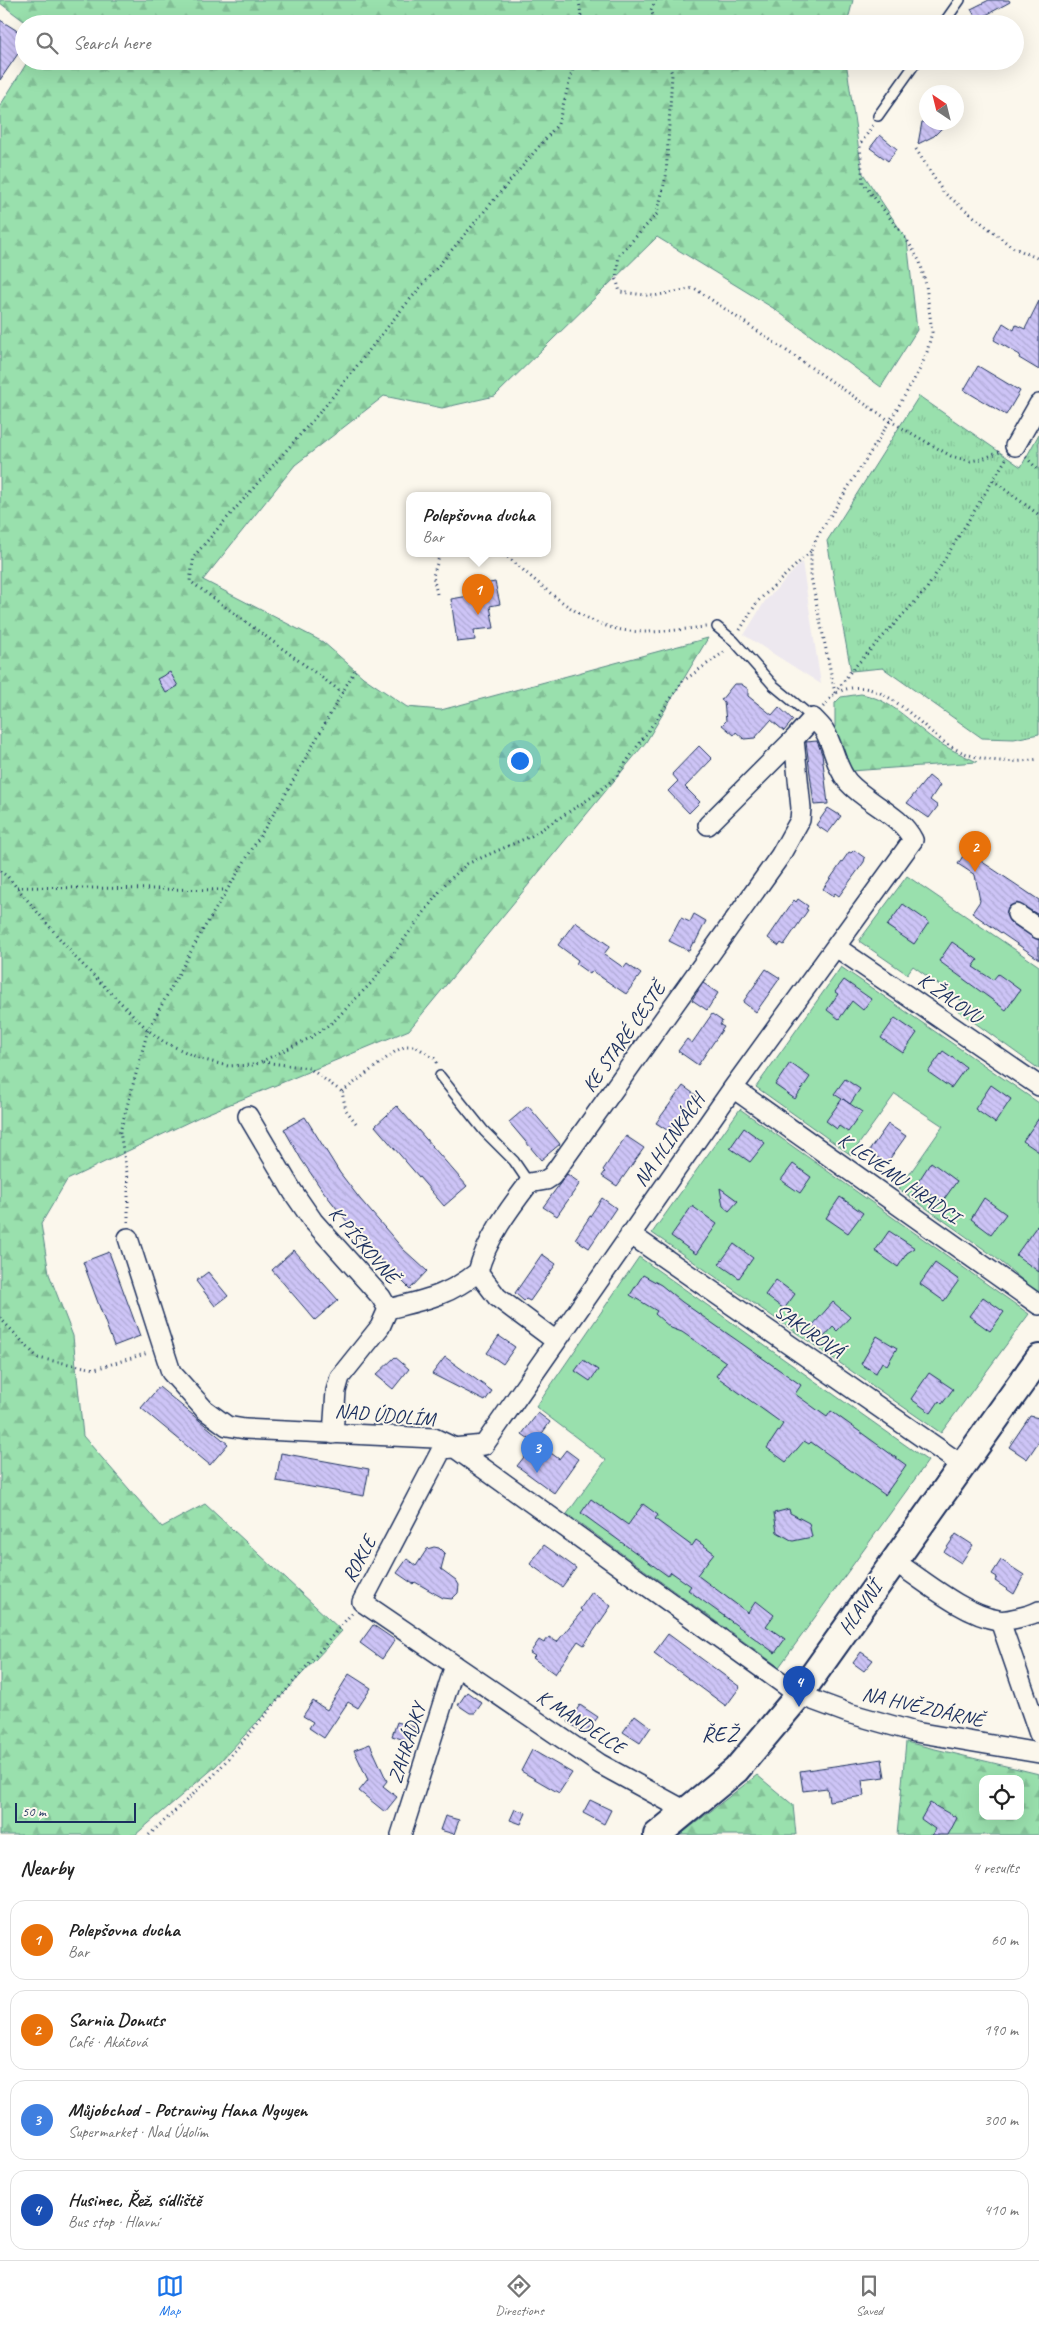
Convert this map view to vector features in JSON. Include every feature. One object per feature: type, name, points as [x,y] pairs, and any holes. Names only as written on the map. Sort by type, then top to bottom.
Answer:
[{"type":"street","points":[[1015,446],[1039,404]]},
{"type":"street","points":[[708,825],[813,718]]},
{"type":"street","name":"NA HLINKÁCH","points":[[454,1448],[484,1445],[733,1088],[913,840],[902,824],[865,798],[849,782],[834,757],[824,730],[813,718]]},
{"type":"street","name":"KE STARÉ CESTĚ","points":[[529,1183],[546,1180],[552,1176],[780,856],[800,820],[801,808],[794,739]]},
{"type":"street","points":[[1017,914],[1039,929]]},
{"type":"street","name":"K ŽALOVU","points":[[836,947],[1039,1086]]},
{"type":"street","name":"K LEVÉMU HRADCI","points":[[733,1088],[1039,1305]]},
{"type":"street","name":"K PÍSKOVNĚ","points":[[248,1116],[293,1192],[313,1221],[380,1296],[388,1309],[380,1327],[340,1377],[336,1391],[333,1434]]},
{"type":"street","points":[[388,1309],[441,1295],[460,1286],[478,1272],[488,1246],[529,1183]]},
{"type":"street","name":"SAKUROVÁ","points":[[630,1234],[962,1465]]},
{"type":"street","name":"NAD ÚDOLÍM","points":[[128,1238],[162,1349],[171,1372],[206,1410],[227,1426],[333,1434],[434,1438],[454,1448],[799,1695]]},
{"type":"street","points":[[478,1272],[498,1297],[556,1341]]},
{"type":"street","name":"HLAVNÍ","points":[[657,1835],[736,1770],[799,1695],[1039,1358]]},
{"type":"street","name":"ROKLE","points":[[454,1448],[442,1449],[362,1602],[455,1665]]},
{"type":"street","points":[[894,1561],[961,1604],[1000,1621],[1039,1611]]},
{"type":"street","points":[[1000,1621],[1039,1734]]},
{"type":"street","name":"K MANDELCE","points":[[455,1665],[600,1764],[686,1811]]},
{"type":"street","name":"ZAHRÁDKY","points":[[401,1835],[455,1665]]},
{"type":"street","name":"NA HVĚZDÁRNĚ","points":[[799,1695],[848,1713],[915,1732],[1039,1753]]},
{"type":"lane","points":[[950,15],[960,0]]},
{"type":"lane","points":[[878,116],[911,70]]},
{"type":"lane","points":[[717,627],[734,641],[774,686],[813,718]]},
{"type":"lane","points":[[440,1076],[484,1131],[514,1161],[529,1183]]},
{"type":"path","points":[[579,0],[581,15]]},
{"type":"path","points":[[653,15],[651,10],[656,0]]},
{"type":"path","points":[[343,693],[190,581],[194,556],[326,405],[397,315],[558,124],[573,70]]},
{"type":"path","points":[[671,70],[666,176],[657,214],[619,255],[616,278],[620,292],[654,296],[694,288],[890,421],[951,456],[970,461],[982,460],[1015,446]]},
{"type":"path","points":[[835,693],[811,578],[811,551],[817,537],[890,421],[920,369],[932,332],[926,285],[920,262],[907,240],[863,184],[860,146],[878,116]]},
{"type":"path","points":[[916,149],[943,192],[1012,247],[1039,259]]},
{"type":"path","points":[[1015,446],[1039,471]]},
{"type":"path","points":[[813,718],[851,671],[926,590],[1015,446]]},
{"type":"path","points":[[993,480],[1039,515]]},
{"type":"path","points":[[0,871],[17,887],[76,958],[148,1030],[164,1042],[200,1059],[228,1066],[254,1065],[262,1062],[310,1038],[333,1022],[373,981],[446,883],[467,864],[531,836],[592,797],[610,782],[683,681],[727,650],[758,601],[811,551]]},
{"type":"path","points":[[436,594],[433,576],[439,557]]},
{"type":"path","points":[[508,557],[574,611],[605,626],[631,631],[717,627]]},
{"type":"path","points":[[128,1238],[128,1179],[120,1132],[148,1030],[201,933],[285,795],[356,670]]},
{"type":"path","points":[[835,693],[853,688],[878,692],[892,699],[950,746],[978,758],[1004,761],[1039,759]]},
{"type":"path","points":[[17,887],[227,890]]},
{"type":"path","points":[[342,1092],[396,1051],[406,1046],[415,1046],[434,1058],[439,1064],[440,1076]]},
{"type":"path","points":[[262,1062],[309,1068],[342,1092],[346,1110],[356,1123]]},
{"type":"path","points":[[0,1318],[38,1358],[86,1368],[95,1369],[162,1349]]},
{"type":"path","points":[[149,1835],[216,1774],[362,1602]]},
{"type":"shaded area","points":[[802,562],[821,684],[744,635],[765,601]]},
{"type":"green space","points":[[0,0],[853,0],[849,15],[16,15],[0,3]]},
{"type":"green space","points":[[22,70],[847,70],[862,172],[907,240],[917,330],[881,387],[773,308],[657,237],[495,396],[442,408],[384,396],[295,465],[203,580],[323,642],[363,677],[407,707],[441,710],[708,638],[646,742],[409,1030],[199,1117],[67,1180],[41,1224],[49,1274],[73,1336],[83,1436],[162,1527],[205,1504],[342,1631],[215,1767],[135,1835],[0,1835],[0,106]]},
{"type":"green space","points":[[919,396],[1021,467],[1039,434],[1039,734],[1014,739],[982,738],[883,668],[851,671],[827,541]]},
{"type":"green space","points":[[861,694],[883,702],[903,714],[939,743],[977,762],[851,771],[835,729],[835,703],[841,697]]},
{"type":"green space","points":[[907,876],[1039,966],[1039,1069],[957,1010],[963,1002],[913,966],[907,974],[859,941]]},
{"type":"green space","points":[[841,967],[1039,1103],[1039,1294],[995,1257],[899,1189],[943,1126],[895,1094],[851,1155],[756,1087]]},
{"type":"green space","points":[[740,1109],[1029,1314],[941,1433],[652,1233]]},
{"type":"green space","points":[[639,1257],[928,1461],[779,1667],[567,1514],[606,1460],[536,1407]]},
{"type":"green space","points":[[906,1742],[1039,1774],[1039,1835],[897,1835]]},
{"type":"green space","points":[[757,1775],[793,1805],[796,1835],[680,1835]]},
{"type":"building","points":[[989,0],[1009,0],[1010,2],[986,15],[974,15],[971,9]]},
{"type":"building","points":[[0,20],[15,29],[15,58],[0,80]]},
{"type":"building","points":[[921,130],[940,130],[934,136],[918,144]]},
{"type":"building","points":[[880,135],[897,149],[888,161],[870,148]]},
{"type":"building","points":[[1039,301],[1039,370],[1019,358],[1020,355],[994,340],[1003,323],[1014,330],[1016,325],[1025,329]]},
{"type":"building","points":[[978,366],[1020,391],[1006,415],[964,390]]},
{"type":"building","points":[[495,582],[500,604],[490,606],[494,628],[474,630],[475,640],[457,642],[451,599],[469,596],[468,587]]},
{"type":"building","points":[[170,672],[178,686],[166,693],[157,679]]},
{"type":"building","points":[[734,684],[741,684],[748,689],[748,696],[772,715],[779,707],[793,720],[784,731],[771,720],[755,738],[744,739],[736,732],[734,735],[722,725],[726,721],[724,702],[721,700]]},
{"type":"building","points":[[817,741],[822,754],[828,804],[814,805],[806,742]]},
{"type":"building","points":[[699,746],[712,759],[685,787],[700,802],[689,813],[668,791],[678,781],[672,774]]},
{"type":"building","points":[[929,776],[940,785],[930,800],[938,806],[929,818],[907,803]]},
{"type":"building","points":[[828,808],[841,816],[828,833],[816,825]]},
{"type":"building","points":[[854,850],[865,858],[864,862],[839,896],[835,893],[833,896],[823,889],[849,852],[851,853]]},
{"type":"building","points":[[966,851],[1039,900],[1039,915],[1017,903],[1008,907],[1006,914],[1011,923],[1039,940],[1039,959],[972,913],[980,901],[975,875],[958,864]]},
{"type":"building","points":[[798,899],[808,906],[806,909],[808,910],[784,945],[781,943],[779,946],[768,938],[794,900],[796,902]]},
{"type":"building","points":[[903,904],[929,922],[914,944],[887,926]]},
{"type":"building","points":[[694,914],[706,921],[689,951],[669,941],[681,918],[690,922]]},
{"type":"building","points":[[575,922],[610,946],[604,954],[624,968],[627,964],[641,974],[626,994],[592,971],[590,974],[576,964],[578,960],[558,945]]},
{"type":"building","points":[[952,942],[978,960],[973,967],[993,980],[998,974],[1020,990],[1006,1010],[939,961]]},
{"type":"building","points":[[766,969],[780,978],[756,1012],[743,1002]]},
{"type":"building","points":[[844,980],[871,999],[863,1010],[852,1001],[839,1019],[827,1010],[838,994],[835,992]]},
{"type":"building","points":[[703,983],[718,993],[707,1010],[692,1000]]},
{"type":"building","points":[[712,1014],[722,1021],[720,1025],[724,1027],[698,1065],[678,1051],[687,1039],[692,1043]]},
{"type":"building","points":[[895,1018],[917,1033],[903,1053],[881,1038]]},
{"type":"building","points":[[943,1051],[966,1067],[951,1088],[928,1072]]},
{"type":"building","points":[[790,1063],[810,1077],[795,1099],[775,1085]]},
{"type":"building","points":[[845,1079],[860,1089],[850,1104],[862,1112],[848,1132],[839,1126],[837,1129],[826,1121],[842,1099],[834,1094]]},
{"type":"building","points":[[991,1085],[1011,1099],[995,1123],[975,1109]]},
{"type":"building","points":[[683,1086],[697,1096],[673,1130],[669,1127],[667,1130],[656,1123]]},
{"type":"building","points":[[397,1106],[467,1186],[444,1206],[375,1126]]},
{"type":"building","points":[[528,1106],[560,1144],[541,1160],[509,1122]]},
{"type":"building","points":[[305,1117],[340,1173],[360,1199],[403,1249],[427,1271],[410,1289],[362,1241],[301,1159],[284,1129]]},
{"type":"building","points":[[1039,1118],[1039,1152],[1023,1141]]},
{"type":"building","points":[[888,1124],[906,1136],[886,1164],[869,1151]]},
{"type":"building","points":[[744,1128],[765,1143],[750,1162],[730,1148]]},
{"type":"building","points":[[626,1136],[644,1148],[617,1186],[602,1176],[605,1172],[603,1170]]},
{"type":"building","points":[[931,1162],[957,1181],[942,1202],[916,1185]]},
{"type":"building","points":[[793,1164],[811,1177],[800,1193],[781,1180]]},
{"type":"building","points":[[567,1174],[580,1183],[557,1216],[543,1207]]},
{"type":"building","points":[[720,1188],[738,1201],[729,1211],[723,1206]]},
{"type":"building","points":[[840,1197],[863,1213],[848,1233],[826,1218]]},
{"type":"building","points":[[602,1198],[616,1208],[589,1248],[575,1239]]},
{"type":"building","points":[[984,1198],[1006,1214],[991,1234],[971,1219]]},
{"type":"building","points":[[692,1206],[717,1224],[696,1254],[671,1236]]},
{"type":"building","points":[[1039,1223],[1039,1272],[1016,1255]]},
{"type":"building","points":[[889,1231],[915,1248],[907,1253],[898,1267],[875,1251]]},
{"type":"building","points":[[734,1244],[753,1258],[739,1278],[719,1264]]},
{"type":"building","points":[[294,1250],[338,1300],[315,1320],[272,1270]]},
{"type":"building","points":[[109,1252],[140,1336],[114,1346],[83,1262]]},
{"type":"building","points":[[542,1254],[556,1264],[530,1301],[526,1299],[524,1301],[515,1293]]},
{"type":"building","points":[[935,1263],[959,1280],[944,1301],[920,1284]]},
{"type":"building","points":[[208,1272],[228,1296],[215,1306],[196,1281]]},
{"type":"building","points":[[643,1275],[661,1285],[682,1302],[801,1385],[795,1394],[827,1417],[831,1411],[906,1465],[885,1495],[811,1442],[809,1444],[804,1441],[786,1462],[767,1448],[783,1424],[716,1376],[726,1362],[682,1332],[671,1328],[655,1314],[657,1311],[630,1295]]},
{"type":"building","points":[[776,1280],[795,1294],[784,1309],[765,1295]]},
{"type":"building","points":[[983,1297],[1004,1312],[990,1331],[969,1316]]},
{"type":"building","points":[[833,1302],[850,1317],[837,1331],[833,1327],[824,1337],[812,1326]]},
{"type":"building","points":[[499,1336],[515,1347],[503,1364],[487,1353]]},
{"type":"building","points":[[877,1336],[897,1348],[887,1365],[882,1362],[876,1373],[861,1364]]},
{"type":"building","points":[[395,1357],[409,1369],[393,1389],[376,1375]]},
{"type":"building","points":[[445,1357],[492,1391],[485,1401],[432,1374]]},
{"type":"building","points":[[583,1360],[598,1370],[590,1381],[575,1371]]},
{"type":"building","points":[[929,1373],[953,1389],[942,1404],[939,1401],[931,1413],[911,1399]]},
{"type":"building","points":[[159,1387],[228,1444],[210,1465],[141,1408]]},
{"type":"building","points":[[538,1413],[550,1422],[536,1442],[559,1459],[566,1450],[578,1459],[554,1493],[517,1466],[535,1443],[522,1434]]},
{"type":"building","points":[[1030,1416],[1039,1418],[1039,1441],[1027,1459],[1009,1447]]},
{"type":"building","points":[[281,1453],[369,1469],[364,1496],[276,1481]]},
{"type":"building","points":[[591,1499],[628,1525],[643,1504],[658,1515],[655,1519],[692,1546],[696,1540],[714,1553],[697,1575],[748,1613],[756,1601],[774,1615],[766,1626],[785,1639],[775,1653],[688,1590],[691,1586],[671,1572],[668,1576],[581,1513]]},
{"type":"building","points":[[789,1509],[790,1513],[809,1523],[812,1537],[793,1541],[777,1532],[774,1513]]},
{"type":"building","points":[[956,1534],[973,1545],[961,1563],[944,1552]]},
{"type":"building","points":[[544,1545],[576,1568],[562,1587],[530,1564]]},
{"type":"building","points":[[439,1548],[445,1554],[441,1569],[456,1580],[459,1585],[458,1593],[452,1599],[443,1598],[415,1582],[413,1584],[397,1573],[407,1559],[416,1566],[427,1549]]},
{"type":"building","points":[[1001,1560],[1024,1575],[1014,1594],[995,1581],[997,1577],[992,1574]]},
{"type":"building","points":[[592,1592],[611,1606],[584,1645],[578,1641],[555,1674],[533,1658],[535,1656],[530,1653],[539,1640],[544,1643],[549,1637],[557,1642],[582,1611],[580,1609]]},
{"type":"building","points":[[373,1625],[395,1640],[382,1659],[360,1643]]},
{"type":"building","points":[[668,1634],[740,1687],[726,1706],[654,1653]]},
{"type":"building","points":[[861,1652],[873,1660],[864,1671],[853,1663]]},
{"type":"building","points":[[349,1674],[371,1688],[358,1708],[348,1702],[324,1738],[309,1728],[313,1722],[303,1716],[313,1701],[327,1710]]},
{"type":"building","points":[[467,1692],[482,1703],[475,1713],[470,1713],[458,1705]]},
{"type":"building","points":[[580,1705],[598,1717],[585,1734],[568,1722]]},
{"type":"building","points":[[635,1715],[651,1727],[640,1743],[623,1732]]},
{"type":"building","points":[[397,1722],[415,1727],[411,1742],[392,1736]]},
{"type":"building","points":[[370,1744],[387,1781],[383,1786],[397,1797],[385,1812],[359,1791],[368,1780],[354,1750]]},
{"type":"building","points":[[532,1750],[572,1773],[559,1793],[521,1771]]},
{"type":"building","points":[[882,1759],[885,1777],[862,1780],[864,1796],[829,1801],[827,1788],[803,1791],[800,1771]]},
{"type":"building","points":[[590,1800],[611,1810],[604,1824],[583,1813]]},
{"type":"building","points":[[930,1803],[957,1818],[948,1835],[932,1835],[935,1829],[921,1819]]},
{"type":"building","points":[[515,1809],[526,1813],[521,1824],[510,1820]]},
{"type":"building","points":[[445,1816],[459,1820],[454,1834],[440,1830]]},
{"type":"place","name":"Polepšovna ducha","points":[[478,615]]},
{"type":"place","name":"Sarnia Donuts","points":[[975,872]]},
{"type":"place","name":"Můjobchod - Potraviny Hana Nguyen","points":[[537,1473]]},
{"type":"place","name":"Husinec, Řež, sídliště","points":[[799,1707]]},
{"type":"district","name":"ŘEŽ","points":[[720,1734]]}]
